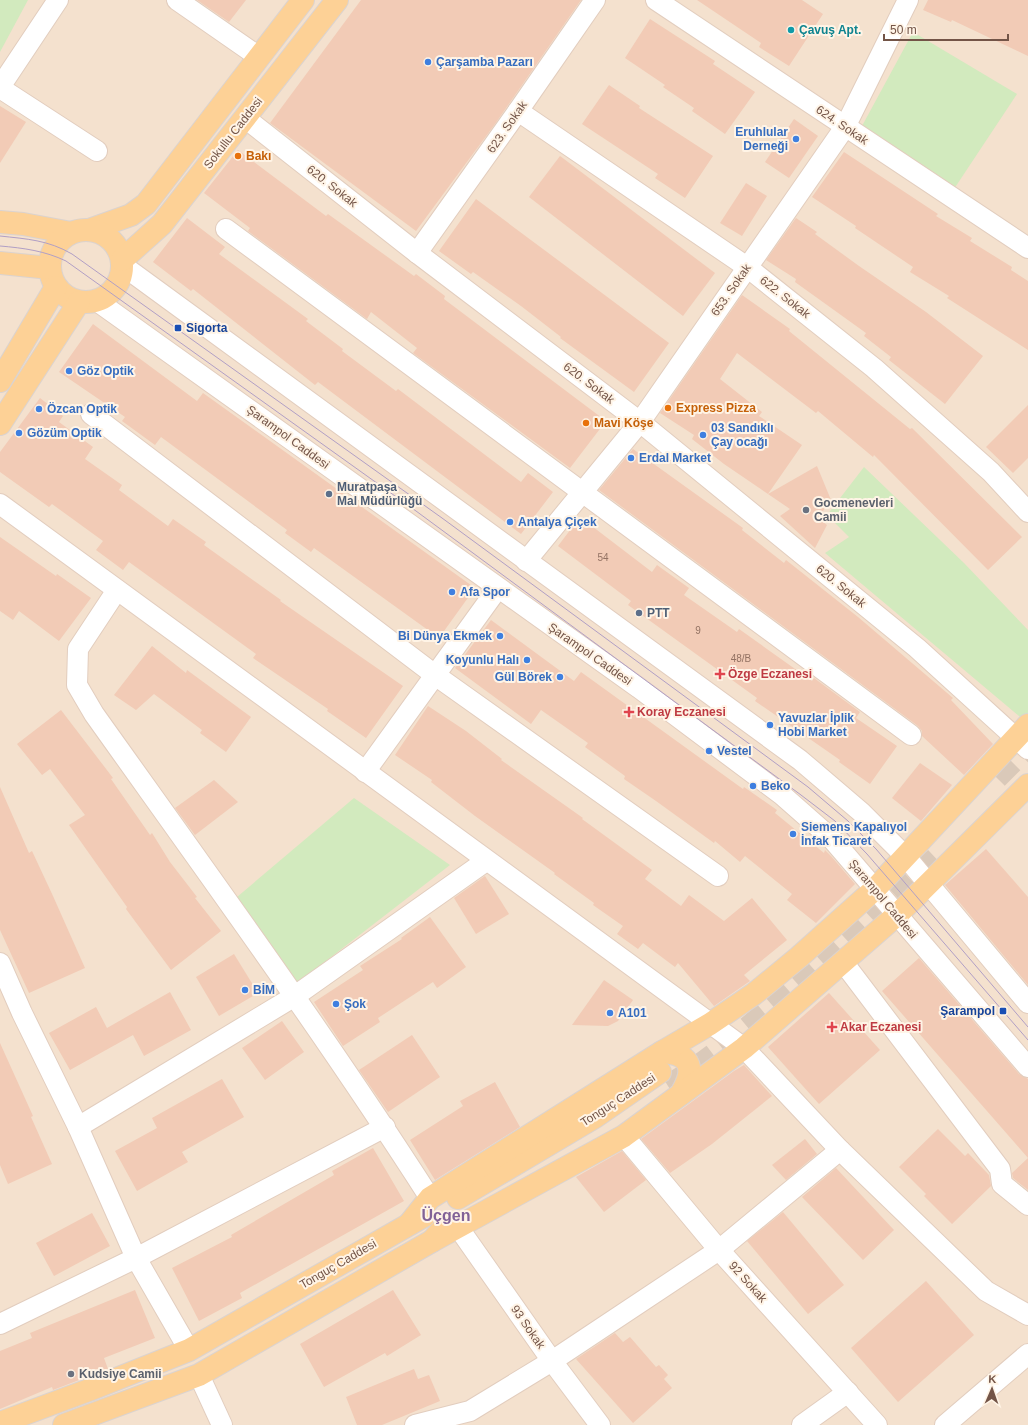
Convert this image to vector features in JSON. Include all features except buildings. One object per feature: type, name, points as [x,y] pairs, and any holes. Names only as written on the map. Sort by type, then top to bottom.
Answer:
[{"type":"main road","name":"Sokullu Caddesi","points":[[80,232],[131,215],[146,204],[303,0]]},
{"type":"main road","name":"Sokullu Caddesi","points":[[122,263],[162,224],[337,0]]},
{"type":"main road","points":[[0,222],[100,233],[110,240],[118,249],[122,263],[117,285],[110,293],[88,301],[0,424]]},
{"type":"main road","points":[[80,232],[57,245],[52,254],[53,277],[63,294],[88,301]]},
{"type":"main road","points":[[0,263],[53,277]]},
{"type":"main road","points":[[0,381],[53,277]]},
{"type":"main road","points":[[432,1242],[624,1136],[668,1076],[710,1024],[771,980],[874,889],[1024,737]]},
{"type":"main road","points":[[937,849],[1002,783]]},
{"type":"main road","points":[[410,1223],[430,1198],[668,1076],[744,1048],[898,914],[1028,785]]},
{"type":"main road","name":"Tonguç Caddesi","points":[[0,1423],[89,1390],[189,1350],[410,1223],[451,1202],[595,1116],[668,1076]]},
{"type":"main road","name":"Tonguç Caddesi","points":[[64,1425],[198,1375],[432,1242],[457,1214],[617,1119],[668,1076]]},
{"type":"street","points":[[58,0],[0,88],[97,151]]},
{"type":"street","points":[[177,0],[259,57]]},
{"type":"street","name":"623. Sokak","points":[[417,253],[595,0]]},
{"type":"street","name":"624. Sokak","points":[[656,0],[1028,248]]},
{"type":"street","name":"653. Sokak","points":[[526,562],[640,422],[845,127],[908,0]]},
{"type":"street","name":"622. Sokak","points":[[518,111],[747,267],[874,368],[991,472],[1027,510]]},
{"type":"street","name":"620. Sokak","points":[[245,118],[417,253],[640,422],[1024,737]]},
{"type":"street","points":[[226,229],[583,491],[911,735]]},
{"type":"street","points":[[122,263],[526,562],[800,760],[861,812],[906,857],[1028,1003]]},
{"type":"street","name":"Şarampol Caddesi","points":[[88,301],[639,688],[782,795],[832,839],[1028,1067]]},
{"type":"street","points":[[91,414],[436,675],[718,876]]},
{"type":"street","points":[[0,504],[486,861],[744,1048],[840,1150],[986,1291],[1028,1315]]},
{"type":"street","points":[[365,772],[498,588]]},
{"type":"street","points":[[117,590],[78,649],[77,685],[94,714],[295,996],[385,1127],[430,1198]]},
{"type":"street","points":[[78,1127],[295,996],[486,861]]},
{"type":"street","points":[[843,962],[1000,1169],[1002,1184],[1028,1205]]},
{"type":"street","points":[[0,963],[22,1013],[78,1127],[136,1258],[189,1350]]},
{"type":"street","points":[[0,1324],[136,1258],[385,1127]]},
{"type":"street","name":"92 Sokak","points":[[624,1136],[719,1250],[877,1425]]},
{"type":"street","points":[[415,1425],[470,1411],[552,1361],[719,1250],[840,1150]]},
{"type":"street","name":"93 Sokak","points":[[458,1227],[552,1361],[600,1425]]},
{"type":"street","points":[[945,1425],[1028,1354]]},
{"type":"street","points":[[198,1375],[222,1425]]},
{"type":"street","points":[[802,1425],[848,1392]]},
{"type":"shaded area","points":[[0,0],[1028,0],[1028,1425],[0,1425]]},
{"type":"green space","points":[[0,0],[28,0],[0,52]]},
{"type":"green space","points":[[913,32],[1017,94],[954,189],[862,126]]},
{"type":"green space","points":[[864,467],[964,563],[1028,630],[1028,720],[1026,722],[825,553],[849,537],[827,515]]},
{"type":"green space","points":[[354,798],[450,865],[295,985],[237,897]]},
{"type":"tunnel","points":[[997,778],[1028,747]]},
{"type":"tunnel","points":[[668,1086],[712,1055],[767,1011],[842,945],[941,853]]},
{"type":"tram line","points":[[0,236],[28,239],[46,243],[72,254],[442,518],[808,787],[848,821],[876,849],[1028,1027]]},
{"type":"tram line","points":[[0,246],[34,250],[66,261],[416,511],[835,821],[867,854],[1028,1040]]},
{"type":"place","name":"Çavuş Apt.","points":[[791,30]]},
{"type":"place","name":"Çarşamba Pazarı","points":[[428,62]]},
{"type":"place","name":"Eruhlular Derneği","points":[[796,139]]},
{"type":"place","name":"Bakı","points":[[238,156]]},
{"type":"place","name":"Sigorta","points":[[178,328]]},
{"type":"place","name":"Göz Optik","points":[[69,371]]},
{"type":"place","name":"Express Pizza","points":[[668,408]]},
{"type":"place","name":"Özcan Optik","points":[[39,409]]},
{"type":"place","name":"Mavi Köşe","points":[[586,423]]},
{"type":"place","name":"Gözüm Optik","points":[[19,433]]},
{"type":"place","name":"03 Sandıklı Çay ocağı","points":[[703,435]]},
{"type":"place","name":"Erdal Market","points":[[631,458]]},
{"type":"place","name":"Muratpaşa Mal Müdürlüğü","points":[[329,494]]},
{"type":"place","name":"Gocmenevleri Camii","points":[[806,510]]},
{"type":"place","name":"Antalya Çiçek","points":[[510,522]]},
{"type":"place","name":"Afa Spor","points":[[452,592]]},
{"type":"place","name":"PTT","points":[[639,613]]},
{"type":"place","name":"Bi Dünya Ekmek","points":[[500,636]]},
{"type":"place","name":"Koyunlu Halı","points":[[527,660]]},
{"type":"place","name":"Özge Eczanesi","points":[[720,674]]},
{"type":"place","name":"Gül Börek","points":[[560,677]]},
{"type":"place","name":"Koray Eczanesi","points":[[629,712]]},
{"type":"place","name":"Yavuzlar İplik Hobi Market","points":[[770,725]]},
{"type":"place","name":"Vestel","points":[[709,751]]},
{"type":"place","name":"Beko","points":[[753,786]]},
{"type":"place","name":"Siemens Kapalıyol İnfak Ticaret","points":[[793,834]]},
{"type":"place","name":"BİM","points":[[245,990]]},
{"type":"place","name":"Şok","points":[[336,1004]]},
{"type":"place","name":"Şarampol","points":[[1003,1011]]},
{"type":"place","name":"A101","points":[[610,1013]]},
{"type":"place","name":"Akar Eczanesi","points":[[832,1027]]},
{"type":"place","name":"Kudsiye Camii","points":[[71,1374]]},
{"type":"district","name":"Üçgen","points":[[446,1215]]}]
